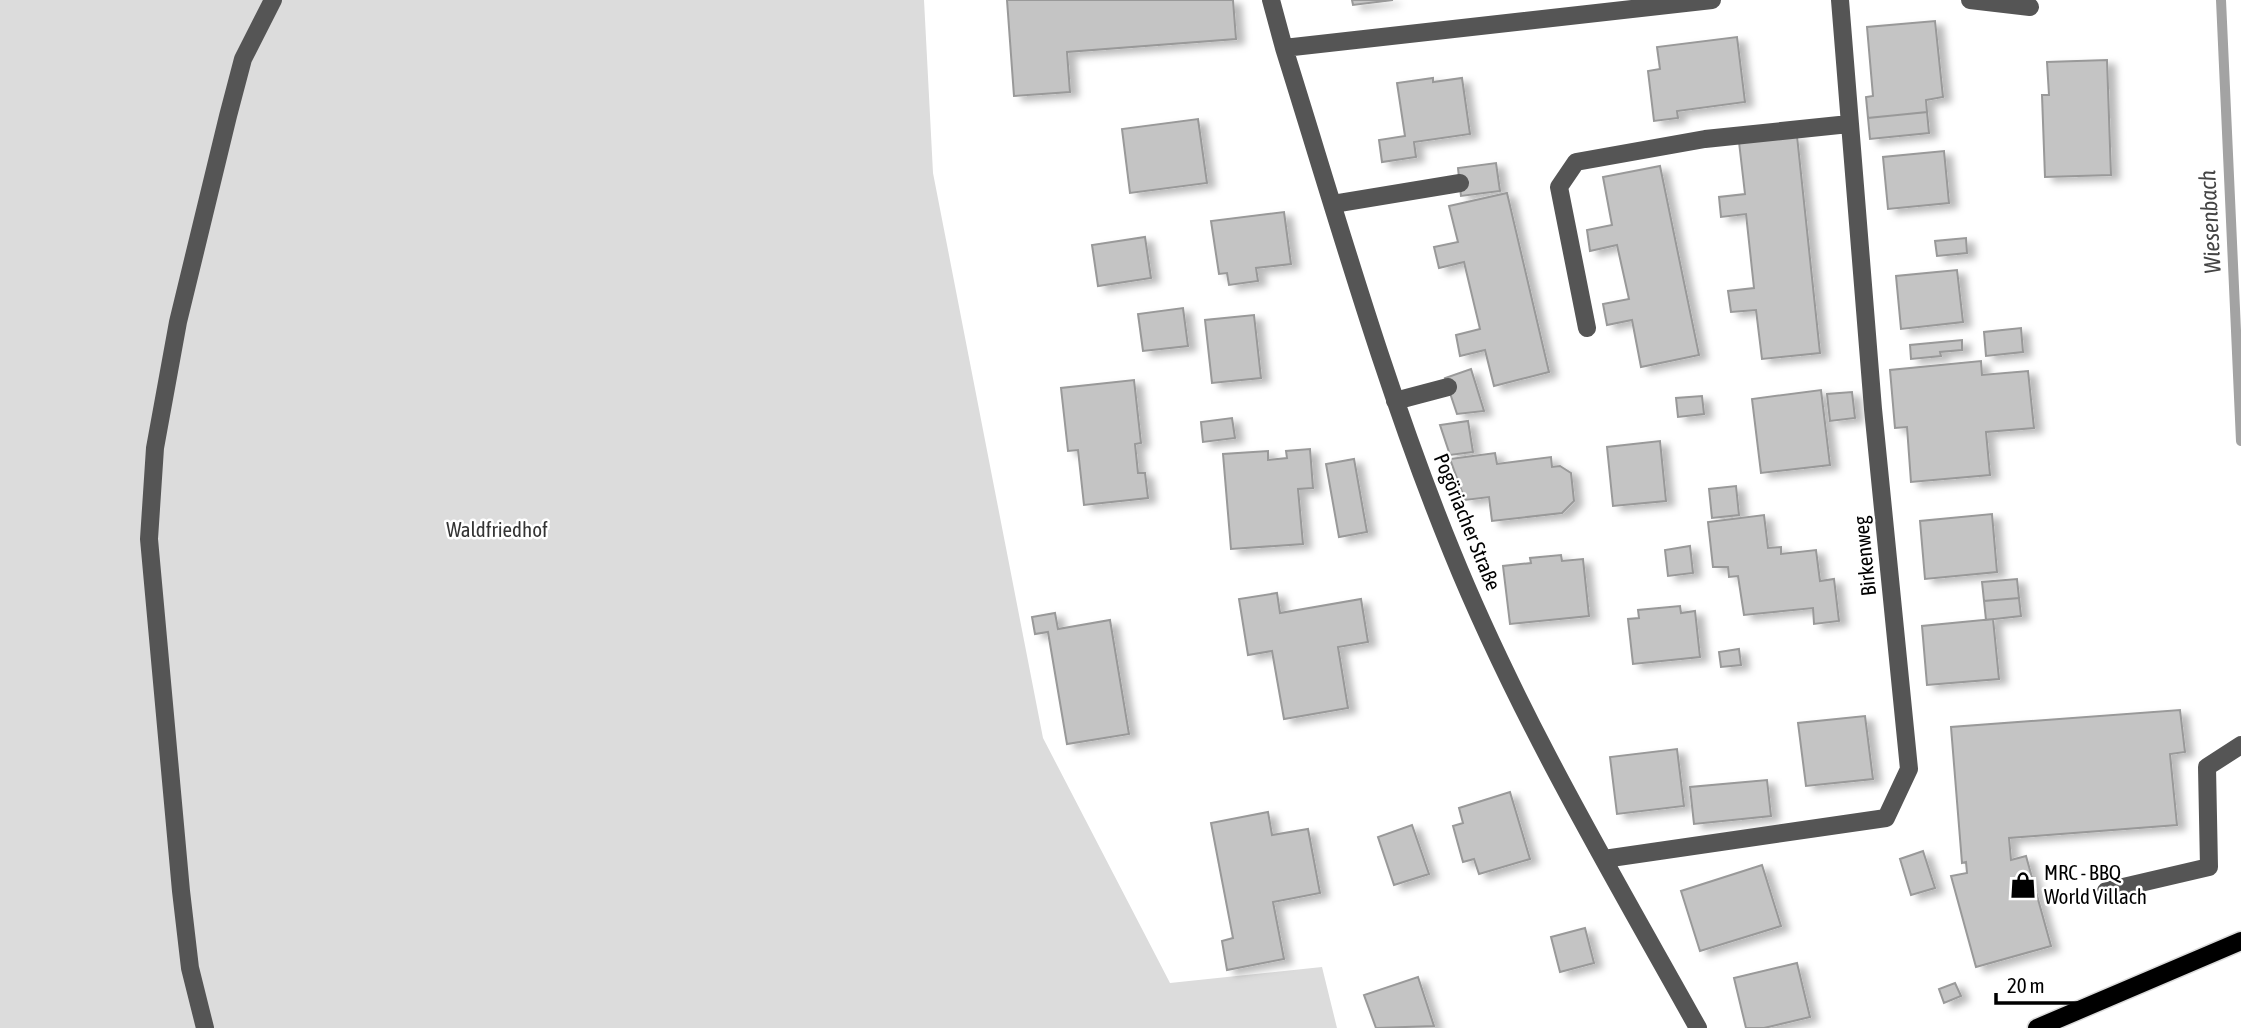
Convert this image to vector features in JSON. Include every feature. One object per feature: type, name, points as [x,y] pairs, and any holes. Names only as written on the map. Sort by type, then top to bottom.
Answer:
[{"type":"main road","points":[[2037,1028],[2241,941]]},
{"type":"street","points":[[205,1028],[190,968],[149,539],[155,448],[178,322],[237,82],[243,60],[273,0]]},
{"type":"street","name":"Pogöriacher Straße","points":[[1271,0],[1395,401],[1452,552],[1525,715],[1698,1028]]},
{"type":"street","points":[[1284,48],[1712,0]]},
{"type":"street","name":"Birkenweg","points":[[1604,859],[1885,818],[1909,769],[1873,409],[1840,0]]},
{"type":"street","points":[[1970,0],[2030,6]]},
{"type":"street","points":[[1587,328],[1559,187],[1576,162],[1705,139],[1849,124]]},
{"type":"street","points":[[1332,204],[1460,183]]},
{"type":"street","points":[[1395,401],[1448,387]]},
{"type":"street","points":[[2106,891],[2209,866],[2207,767],[2240,745]]},
{"type":"green space","name":"Waldfriedhof","points":[[0,0],[924,0],[933,173],[1043,738],[1170,983],[1322,967],[1337,1028],[0,1028]]},
{"type":"building","points":[[1007,0],[1233,0],[1236,39],[1067,52],[1070,92],[1014,96]]},
{"type":"building","points":[[1352,0],[1393,0],[1353,5]]},
{"type":"building","points":[[1935,21],[1943,97],[1926,100],[1927,112],[1868,118],[1866,97],[1873,96],[1867,27]]},
{"type":"building","points":[[1737,37],[1745,102],[1677,111],[1678,118],[1654,121],[1648,71],[1660,69],[1657,47]]},
{"type":"building","points":[[2107,60],[2111,175],[2045,177],[2042,95],[2049,95],[2047,62]]},
{"type":"building","points":[[1433,78],[1433,82],[1462,78],[1470,134],[1414,142],[1416,157],[1382,162],[1379,140],[1405,136],[1397,83]]},
{"type":"building","points":[[1927,112],[1929,133],[1870,139],[1868,118]]},
{"type":"building","points":[[1198,119],[1207,183],[1130,193],[1122,129]]},
{"type":"building","points":[[1797,136],[1820,353],[1762,359],[1756,310],[1731,312],[1728,291],[1754,288],[1746,214],[1721,217],[1719,197],[1745,194],[1739,142]]},
{"type":"building","points":[[1944,151],[1949,203],[1888,209],[1883,157]]},
{"type":"building","points":[[1496,163],[1500,191],[1461,196],[1458,168]]},
{"type":"building","points":[[1660,166],[1699,355],[1641,367],[1632,320],[1607,325],[1603,304],[1629,299],[1617,245],[1590,251],[1587,230],[1612,225],[1603,177]]},
{"type":"building","points":[[1507,193],[1549,372],[1494,386],[1485,350],[1460,356],[1456,335],[1480,329],[1464,262],[1439,268],[1434,247],[1458,242],[1449,206]]},
{"type":"building","points":[[1284,212],[1291,264],[1256,268],[1258,281],[1229,285],[1227,273],[1219,274],[1211,221]]},
{"type":"building","points":[[1145,237],[1151,278],[1098,286],[1092,245]]},
{"type":"building","points":[[1966,238],[1967,253],[1937,256],[1935,241]]},
{"type":"building","points":[[1957,270],[1963,322],[1901,329],[1896,276]]},
{"type":"building","points":[[1183,308],[1188,346],[1143,351],[1138,314]]},
{"type":"building","points":[[1254,315],[1261,378],[1212,383],[1205,320]]},
{"type":"building","points":[[2021,328],[2023,352],[1986,356],[1984,332]]},
{"type":"building","points":[[1962,340],[1962,350],[1940,352],[1941,356],[1911,359],[1910,345]]},
{"type":"building","points":[[1981,361],[1982,375],[2028,371],[2034,428],[1986,432],[1990,475],[1911,482],[1907,427],[1895,428],[1890,370]]},
{"type":"building","points":[[1471,369],[1484,411],[1457,414],[1445,378]]},
{"type":"building","points":[[1134,380],[1141,443],[1135,444],[1138,473],[1145,473],[1148,498],[1084,505],[1078,450],[1068,451],[1061,388]]},
{"type":"building","points":[[1821,390],[1830,465],[1761,473],[1752,399]]},
{"type":"building","points":[[1852,392],[1855,418],[1830,421],[1827,394]]},
{"type":"building","points":[[1702,396],[1704,414],[1678,417],[1676,398]]},
{"type":"building","points":[[1232,418],[1235,438],[1203,442],[1201,422]]},
{"type":"building","points":[[1468,421],[1473,452],[1450,455],[1440,425]]},
{"type":"building","points":[[1660,441],[1666,501],[1613,506],[1607,447]]},
{"type":"building","points":[[1310,449],[1313,488],[1298,489],[1303,544],[1231,549],[1223,454],[1268,451],[1268,460],[1287,458],[1286,451]]},
{"type":"building","points":[[1495,453],[1497,464],[1551,457],[1552,467],[1560,466],[1571,473],[1574,501],[1562,513],[1492,521],[1489,497],[1465,500],[1450,459]]},
{"type":"building","points":[[1354,459],[1367,532],[1339,537],[1326,464]]},
{"type":"building","points":[[1736,486],[1739,515],[1712,518],[1709,489]]},
{"type":"building","points":[[1992,514],[1997,572],[1925,579],[1920,521]]},
{"type":"building","points":[[1764,515],[1768,548],[1781,547],[1781,554],[1816,550],[1820,581],[1834,579],[1839,621],[1814,624],[1813,608],[1744,615],[1738,576],[1729,577],[1728,567],[1713,567],[1708,522]]},
{"type":"building","points":[[1690,546],[1693,573],[1668,576],[1665,550]]},
{"type":"building","points":[[1561,555],[1562,561],[1583,559],[1589,616],[1510,624],[1503,566],[1531,563],[1530,558]]},
{"type":"building","points":[[2017,579],[2019,598],[1984,601],[1982,582]]},
{"type":"building","points":[[1277,593],[1280,613],[1361,599],[1368,642],[1338,647],[1348,708],[1284,719],[1272,651],[1248,655],[1239,599]]},
{"type":"building","points":[[2019,598],[2021,616],[1986,620],[1984,601]]},
{"type":"building","points":[[1680,606],[1681,613],[1695,611],[1700,657],[1633,664],[1628,619],[1639,618],[1638,610]]},
{"type":"building","points":[[1055,613],[1058,629],[1110,620],[1129,734],[1067,744],[1048,632],[1035,634],[1032,617]]},
{"type":"building","points":[[1993,619],[1999,679],[1927,685],[1922,626]]},
{"type":"building","points":[[1739,649],[1741,665],[1721,667],[1719,652]]},
{"type":"building","points":[[2180,710],[2185,752],[2170,754],[2177,825],[2009,838],[2011,860],[2026,856],[2051,946],[1976,967],[1951,876],[1967,873],[1966,862],[1962,863],[1951,727]]},
{"type":"building","points":[[1865,716],[1873,779],[1806,786],[1798,723]]},
{"type":"building","points":[[1677,749],[1684,806],[1617,814],[1610,757]]},
{"type":"building","points":[[1767,780],[1771,816],[1694,824],[1690,787]]},
{"type":"building","points":[[1510,792],[1530,859],[1479,874],[1474,859],[1463,862],[1453,826],[1463,823],[1459,808]]},
{"type":"building","points":[[1268,812],[1272,835],[1308,829],[1320,893],[1273,902],[1284,959],[1227,970],[1222,941],[1233,938],[1211,823]]},
{"type":"building","points":[[1412,825],[1429,874],[1394,885],[1378,837]]},
{"type":"building","points":[[1923,851],[1935,888],[1911,895],[1900,859]]},
{"type":"building","points":[[1762,865],[1781,926],[1700,951],[1681,891]]},
{"type":"building","points":[[1585,928],[1594,963],[1560,972],[1551,937]]},
{"type":"building","points":[[1797,963],[1810,1017],[1764,1028],[1746,1028],[1734,978]]},
{"type":"building","points":[[1418,977],[1434,1026],[1376,1028],[1364,995]]},
{"type":"building","points":[[1955,983],[1961,996],[1944,1003],[1939,989]]},
{"type":"waterway","name":"Wiesenbach","points":[[2221,0],[2241,441]]},
{"type":"place","name":"MRC - BBQ World Villach","points":[[2023,885]]}]
